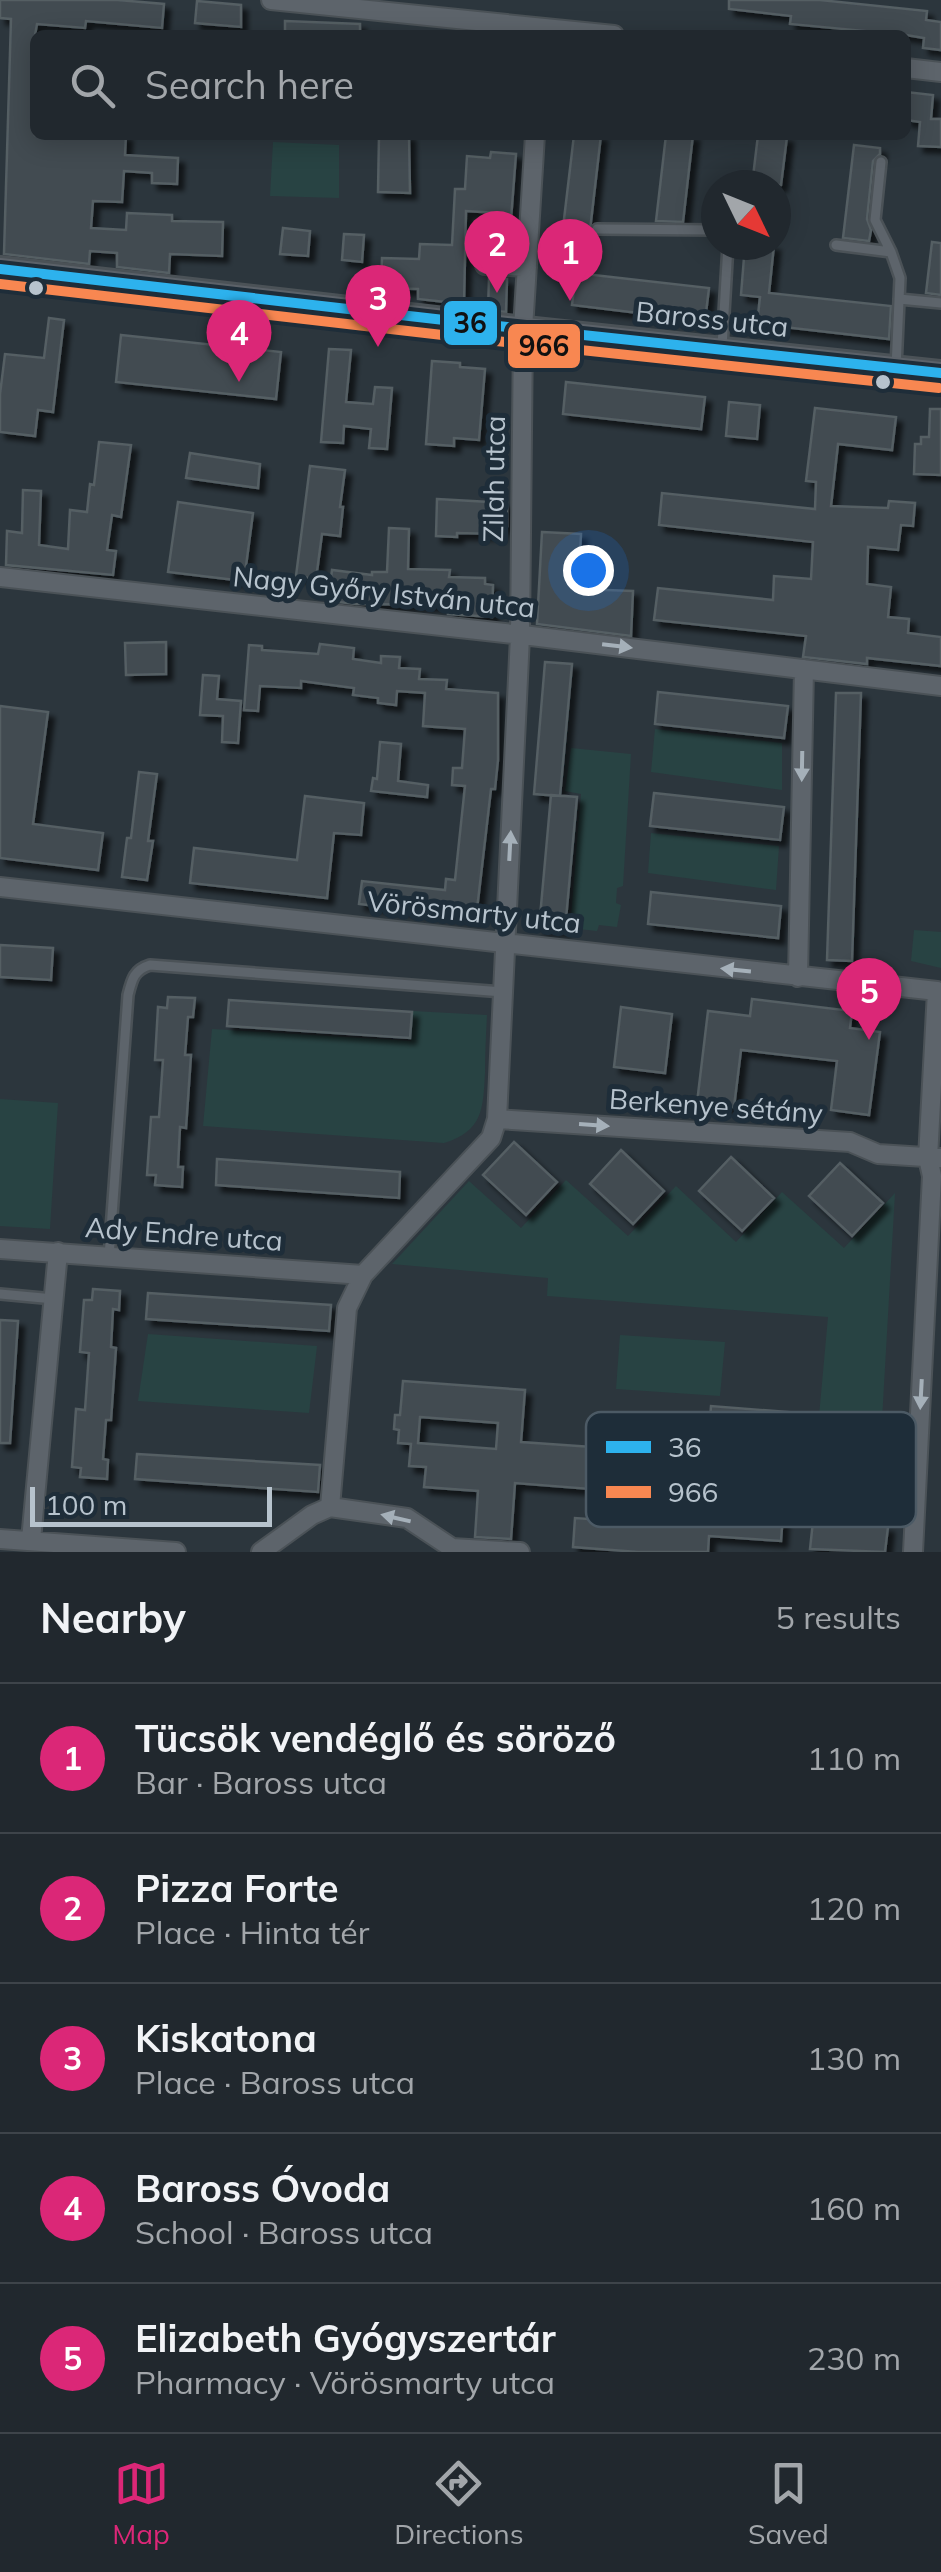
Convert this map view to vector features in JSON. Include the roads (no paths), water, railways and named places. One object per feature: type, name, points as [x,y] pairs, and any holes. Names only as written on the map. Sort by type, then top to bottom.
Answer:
[{"type":"street","points":[[271,0],[533,30]]},
{"type":"street","points":[[911,69],[941,72]]},
{"type":"street","name":"Zilah utca","points":[[497,1119],[520,636],[523,329],[535,140]]},
{"type":"street","points":[[485,265],[527,267]]},
{"type":"street","name":"Baross utca","points":[[0,269],[941,373]]},
{"type":"street","name":"Nagy Győry István utca","points":[[0,576],[941,686]]},
{"type":"street","points":[[798,976],[804,669]]},
{"type":"street","name":"Vörösmarty utca","points":[[0,887],[939,993]]},
{"type":"street","points":[[916,1493],[935,1158],[939,993]]},
{"type":"street","points":[[330,1507],[347,1308],[363,1275],[490,1138],[497,1119]]},
{"type":"street","name":"Berkenye sétány","points":[[497,1119],[850,1142],[878,1154],[935,1158]]},
{"type":"street","name":"Ady Endre utca","points":[[0,1249],[363,1275]]},
{"type":"street","points":[[31,1540],[58,1252]]},
{"type":"street","points":[[261,1552],[330,1507],[407,1518],[452,1548],[520,1552]]},
{"type":"street","points":[[913,1552],[914,1527]]},
{"type":"street","points":[[0,1539],[176,1552]]},
{"type":"lane","points":[[881,162],[875,220],[900,278],[896,368]]},
{"type":"lane","points":[[597,229],[701,230]]},
{"type":"lane","points":[[836,246],[891,252]]},
{"type":"lane","points":[[722,350],[727,260]]},
{"type":"lane","points":[[899,299],[941,303]]},
{"type":"lane","points":[[109,1257],[128,995],[140,968],[504,992]]},
{"type":"lane","points":[[0,1294],[54,1299]]},
{"type":"place","name":"Pizza Forte","points":[[497,293]]},
{"type":"place","name":"Tücsök vendéglő és söröző","points":[[570,301]]},
{"type":"place","name":"Kiskatona","points":[[378,347]]},
{"type":"place","name":"Baross Óvoda","points":[[239,382]]},
{"type":"place","name":"Elizabeth Gyógyszertár","points":[[869,1040]]}]
